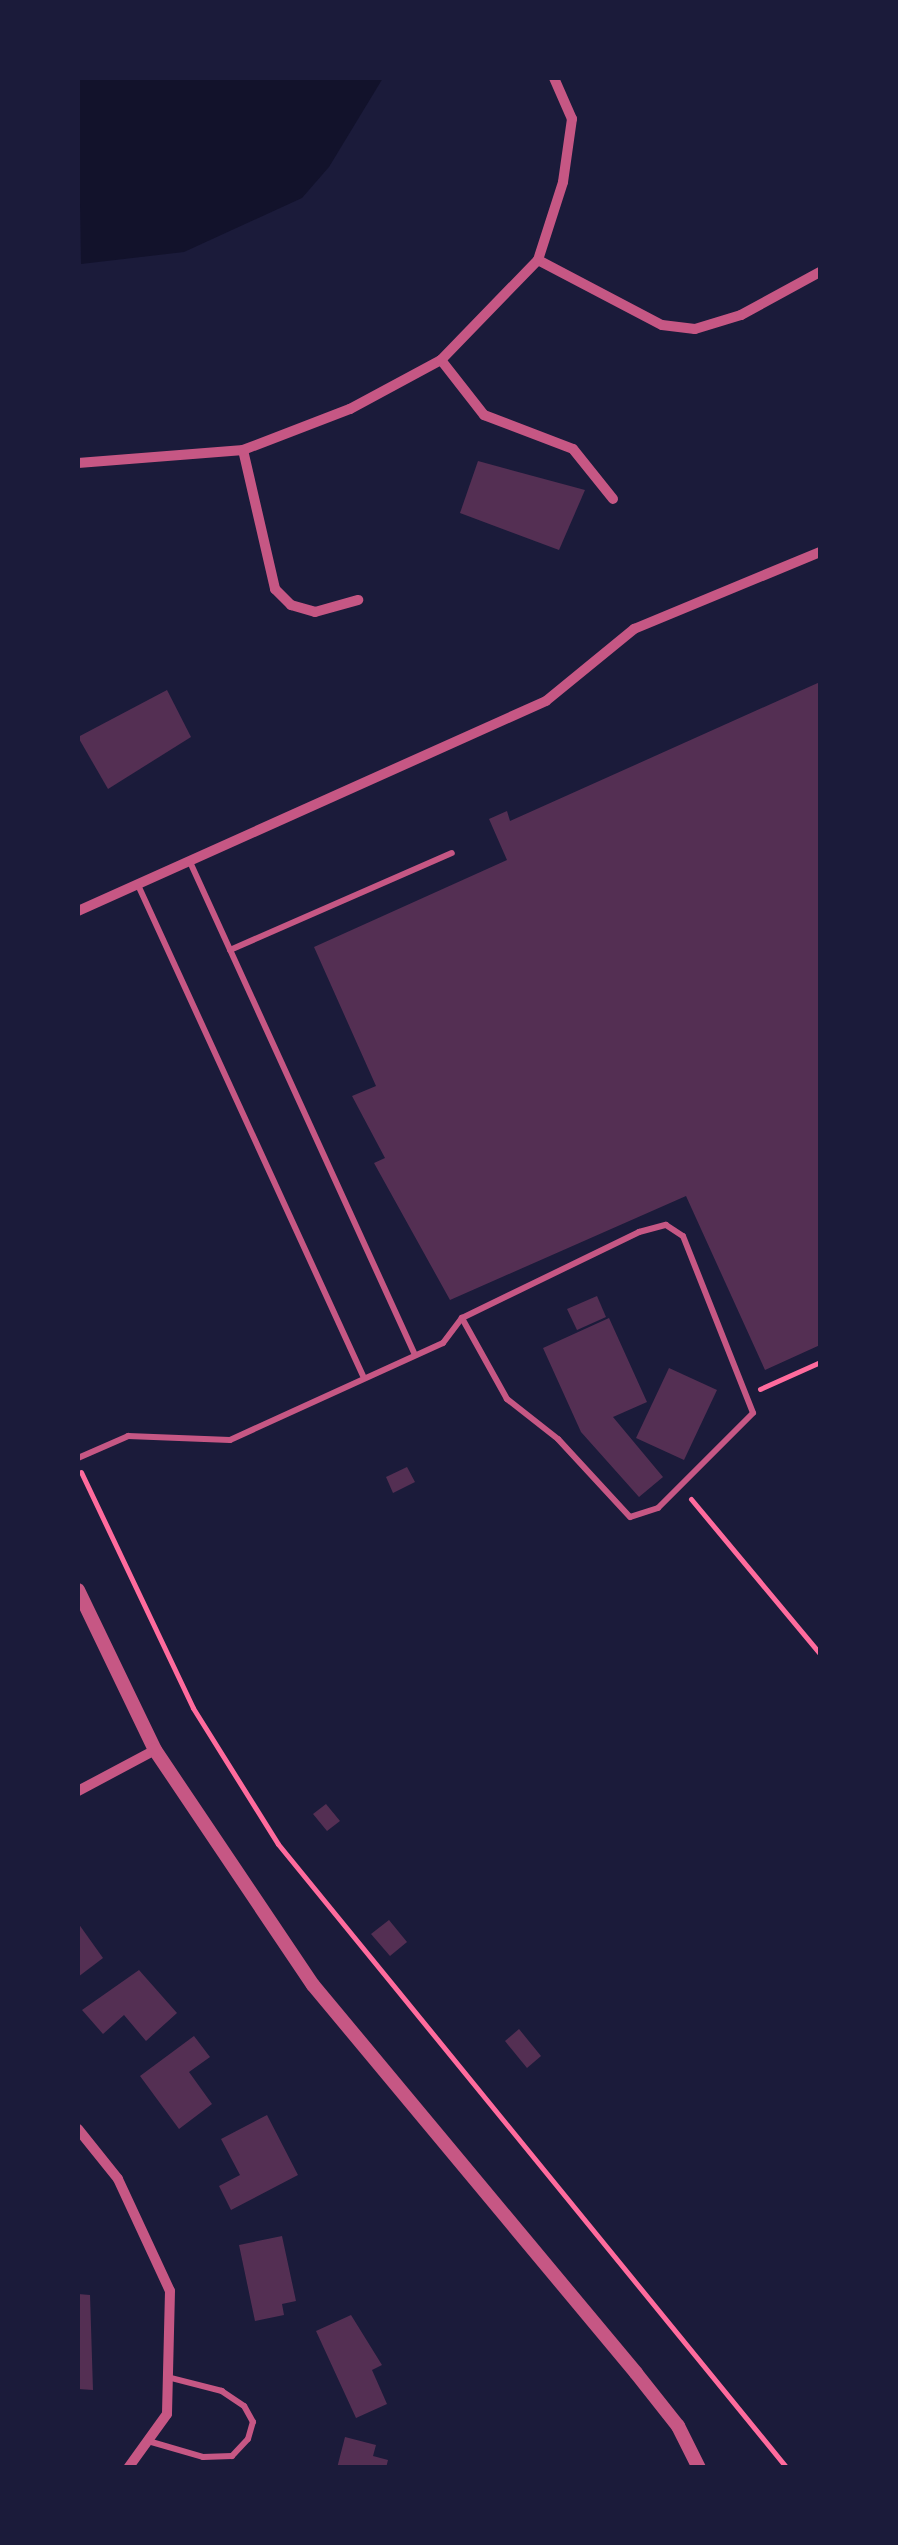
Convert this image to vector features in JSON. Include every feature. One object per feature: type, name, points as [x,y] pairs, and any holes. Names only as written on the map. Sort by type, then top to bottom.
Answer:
[{"type":"street","points":[[78,463],[242,450],[350,409],[442,360],[538,260],[563,182],[572,120],[554,78]]},
{"type":"street","points":[[538,260],[662,324],[695,330],[741,316],[820,272]]},
{"type":"street","points":[[442,360],[484,415],[572,449],[613,499]]},
{"type":"street","points":[[242,450],[275,589],[292,604],[315,612],[358,600]]},
{"type":"street","points":[[78,911],[546,701],[634,629],[820,552]]},
{"type":"street","points":[[78,1590],[155,1750],[313,1985],[636,2373],[678,2426],[699,2468]]},
{"type":"street","points":[[78,1791],[155,1750]]},
{"type":"street","points":[[78,2130],[118,2179],[170,2290],[171,2378],[167,2414],[128,2468]]},
{"type":"lane","points":[[230,950],[452,853]]},
{"type":"lane","points":[[190,862],[415,1355]]},
{"type":"lane","points":[[138,885],[364,1378]]},
{"type":"lane","points":[[78,1461],[128,1436],[230,1440],[442,1343],[462,1318],[639,1232],[666,1226],[683,1236],[754,1413],[658,1508],[630,1516],[558,1439],[507,1398],[462,1318]]},
{"type":"lane","points":[[148,2441],[203,2458],[232,2456],[248,2440],[253,2422],[244,2406],[222,2391],[171,2378]]},
{"type":"path","points":[[748,1395],[820,1362]]},
{"type":"path","points":[[78,1461],[192,1708],[278,1844],[787,2468]]},
{"type":"path","points":[[681,1486],[820,1654]]},
{"type":"shaded area","points":[[78,78],[383,78],[329,167],[302,198],[184,252],[81,264]]},
{"type":"building","points":[[478,461],[585,490],[559,550],[460,513]]},
{"type":"building","points":[[820,682],[820,1345],[765,1370],[686,1196],[450,1300],[374,1163],[385,1158],[352,1096],[376,1086],[314,947],[507,860],[489,819],[507,811],[510,821]]},
{"type":"building","points":[[167,690],[191,737],[108,789],[78,737]]},
{"type":"building","points":[[597,1296],[606,1317],[577,1330],[567,1309]]},
{"type":"building","points":[[609,1318],[647,1402],[613,1417],[663,1477],[639,1497],[581,1432],[543,1348]]},
{"type":"building","points":[[669,1368],[717,1390],[684,1460],[636,1438]]},
{"type":"building","points":[[407,1467],[415,1482],[393,1493],[386,1477]]},
{"type":"building","points":[[326,1804],[340,1821],[327,1831],[313,1814]]},
{"type":"building","points":[[389,1920],[407,1942],[390,1956],[371,1934]]},
{"type":"building","points":[[78,1923],[103,1958],[78,1977]]},
{"type":"building","points":[[139,1970],[177,2013],[146,2041],[124,2015],[103,2034],[82,2010]]},
{"type":"building","points":[[519,2029],[541,2056],[527,2068],[505,2041]]},
{"type":"building","points":[[194,2036],[210,2057],[189,2072],[212,2104],[179,2129],[140,2076]]},
{"type":"building","points":[[267,2115],[298,2175],[231,2210],[219,2186],[240,2175],[221,2139]]},
{"type":"building","points":[[282,2236],[296,2301],[282,2304],[284,2315],[255,2321],[239,2245]]},
{"type":"building","points":[[78,2294],[90,2295],[93,2390],[78,2389]]},
{"type":"building","points":[[351,2315],[382,2365],[372,2370],[387,2404],[356,2418],[316,2331]]},
{"type":"building","points":[[345,2437],[376,2445],[373,2456],[388,2460],[386,2468],[337,2468]]}]
